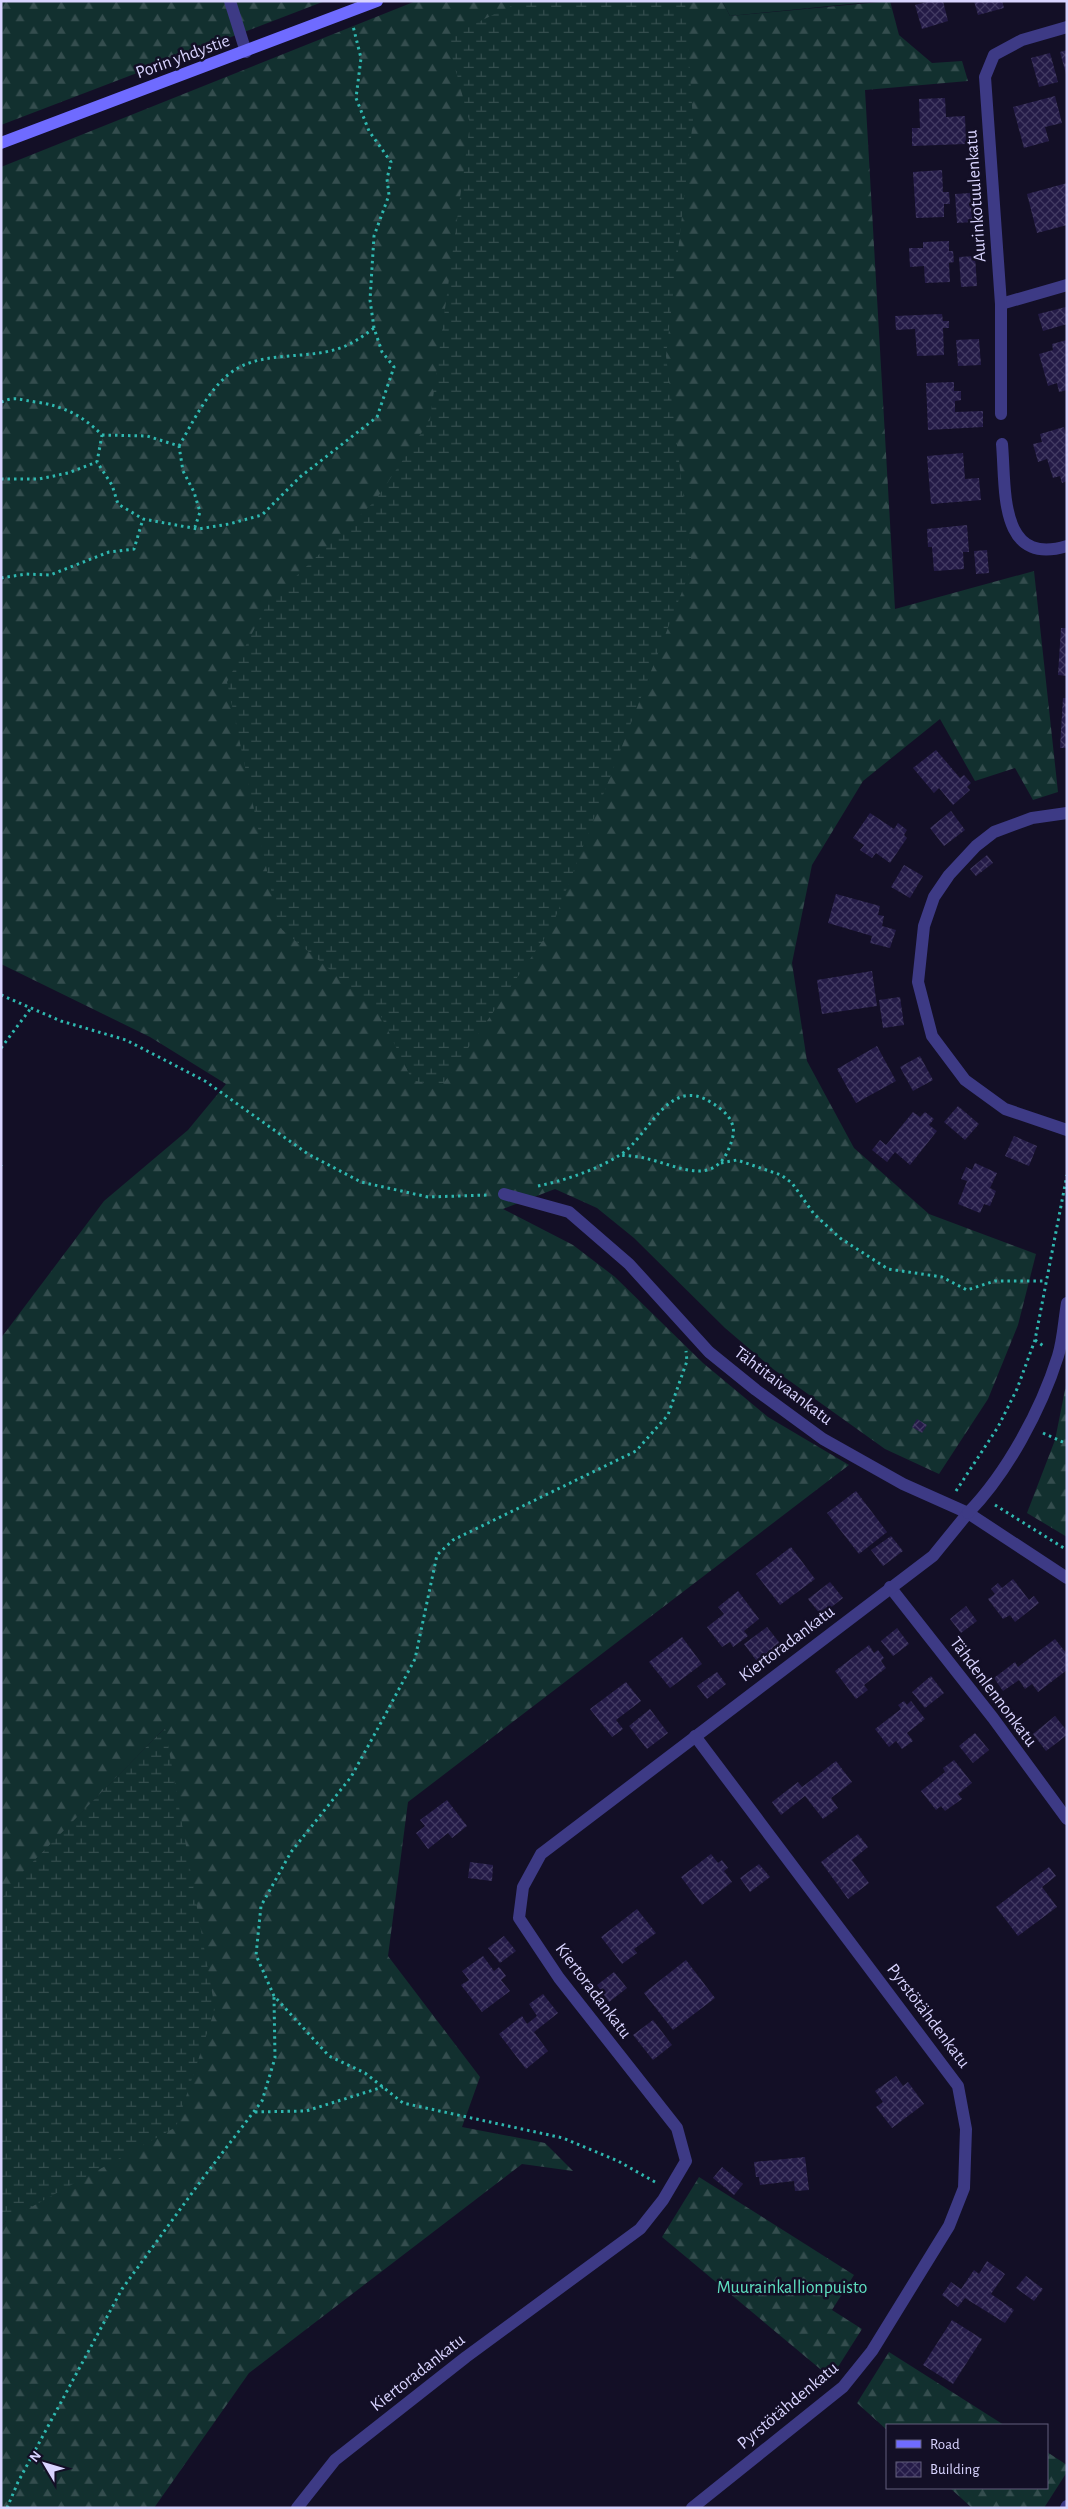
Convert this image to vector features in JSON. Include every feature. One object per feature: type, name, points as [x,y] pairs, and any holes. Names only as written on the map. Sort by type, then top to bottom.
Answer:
[{"type":"main road","name":"Porin yhdystie","points":[[1,143],[350,13],[377,1]]},
{"type":"street","points":[[230,1],[246,52]]},
{"type":"street","name":"Aurinkotuulenkatu","points":[[1001,414],[1001,304],[985,78],[994,55],[1022,40],[1067,27]]},
{"type":"street","points":[[1001,304],[1067,285]]},
{"type":"street","points":[[1002,444],[1007,506],[1011,526],[1021,541],[1035,550],[1058,549],[1067,546]]},
{"type":"street","points":[[1067,813],[1032,818],[994,832],[976,846],[950,875],[934,897],[924,926],[918,982],[932,1036],[965,1080],[1004,1109],[1067,1130]]},
{"type":"street","name":"Tähtitaivaankatu","points":[[504,1194],[569,1212],[629,1264],[709,1352],[749,1385],[822,1439],[903,1484],[968,1513],[1067,1578]]},
{"type":"street","name":"Kiertoradankatu","points":[[297,2508],[334,2460],[466,2357],[640,2229],[669,2190],[686,2161],[677,2128],[559,1978],[519,1918],[523,1887],[541,1854],[933,1556],[968,1513],[983,1498],[1030,1425],[1058,1355],[1067,1303]]},
{"type":"street","name":"Tähdenlennonkatu","points":[[890,1587],[992,1718],[1067,1819]]},
{"type":"street","name":"Pyrstötähdenkatu","points":[[692,2508],[843,2387],[872,2351],[949,2226],[964,2188],[966,2129],[958,2086],[695,1736]]},
{"type":"path","points":[[102,434],[97,462],[112,485],[118,504],[143,519],[198,529],[229,524],[262,515],[300,477],[377,417],[394,367],[382,352],[374,328],[370,300],[374,236],[389,194],[387,179],[391,162],[368,131],[356,98],[360,58],[350,13]]},
{"type":"path","points":[[195,527],[200,512],[194,492],[183,471],[179,446],[211,394],[230,373],[258,360],[337,349],[359,340],[374,328]]},
{"type":"path","points":[[1,402],[13,397],[53,404],[79,414],[102,434],[147,436],[179,446]]},
{"type":"path","points":[[1,479],[39,479],[68,473],[97,462]]},
{"type":"path","points":[[1,578],[26,574],[50,575],[109,552],[134,549],[143,519]]},
{"type":"path","points":[[1,995],[61,1020],[126,1040],[205,1081],[308,1154],[361,1182],[428,1197],[504,1194]]},
{"type":"path","points":[[1,1048],[31,1008]]},
{"type":"path","points":[[530,1188],[566,1180],[621,1155],[663,1106],[684,1096],[704,1097],[730,1118],[734,1133],[729,1149],[720,1163]]},
{"type":"path","points":[[621,1155],[645,1158],[688,1172],[706,1171],[720,1163],[738,1160],[781,1175],[792,1183],[814,1214],[840,1238],[888,1269],[942,1277],[967,1290],[995,1281],[1045,1281]]},
{"type":"path","points":[[947,1504],[998,1427],[1017,1389],[1035,1340],[1067,1175]]},
{"type":"path","points":[[669,2190],[618,2161],[563,2138],[403,2103],[365,2074],[329,2056],[274,1996],[256,1955],[261,1906],[291,1852],[351,1777],[415,1659],[437,1555],[454,1540],[636,1451],[668,1415],[687,1361],[684,1325]]},
{"type":"path","points":[[1030,1425],[1055,1440],[1067,1444]]},
{"type":"path","points":[[983,1498],[1067,1550]]},
{"type":"path","points":[[7,2508],[18,2482],[122,2289],[262,2101],[275,2058],[274,1996]]},
{"type":"path","points":[[254,2112],[306,2111],[383,2087]]},
{"type":"green space","points":[[1,1],[325,1],[1,125]]},
{"type":"green space","points":[[416,1],[722,1],[730,16],[890,1],[899,35],[932,63],[962,61],[968,81],[865,90],[895,609],[1034,571],[1058,792],[1033,800],[1015,768],[975,781],[940,719],[863,781],[812,865],[792,963],[807,1061],[854,1148],[929,1214],[1036,1254],[1018,1325],[988,1399],[939,1474],[885,1449],[773,1369],[725,1328],[634,1238],[597,1208],[555,1189],[503,1209],[573,1245],[615,1277],[703,1363],[768,1417],[849,1465],[408,1802],[388,1956],[480,2077],[462,2127],[545,2143],[573,2171],[522,2164],[249,2373],[154,2508],[1,2508],[1,2228],[6,2221],[165,1728],[8,1888],[1,1902],[1,1338],[104,1201],[188,1130],[226,1084],[150,1037],[1,964],[1,167]]},
{"type":"green space","points":[[522,1],[685,1],[693,120],[666,356],[692,566],[551,929],[441,1087],[412,1080],[378,1010],[279,927],[227,682],[267,604],[375,501],[430,420],[470,124],[447,37]]},
{"type":"green space","points":[[722,1],[881,1],[730,16]]},
{"type":"green space","points":[[1067,1380],[1067,1537],[1027,1513],[1055,1440]]},
{"type":"green space","points":[[165,1728],[215,2009],[176,2127],[6,2221],[1,2228],[1,1902],[7,1888]]},
{"type":"green space","name":"Muurainkallionpuisto","points":[[699,2177],[854,2275],[832,2310],[862,2329],[831,2378],[662,2237]]},
{"type":"green space","points":[[889,2352],[1002,2424],[886,2424],[886,2429],[857,2403]]},
{"type":"green space","points":[[1048,2453],[1067,2465],[1067,2472],[1044,2508],[972,2508],[951,2489],[1048,2489]]},
{"type":"building","points":[[930,1],[943,1],[948,21],[922,29],[915,5]]},
{"type":"building","points":[[974,1],[1002,1],[1004,8],[978,15]]},
{"type":"building","points":[[1067,50],[1067,74],[1066,74],[1060,52]]},
{"type":"building","points":[[1050,53],[1058,82],[1039,87],[1031,58]]},
{"type":"building","points":[[1055,96],[1062,123],[1045,127],[1049,141],[1024,148],[1013,107]]},
{"type":"building","points":[[945,98],[946,117],[965,116],[966,144],[912,146],[912,128],[920,128],[919,99]]},
{"type":"building","points":[[942,170],[943,192],[949,192],[950,204],[944,204],[944,217],[916,218],[913,172]]},
{"type":"building","points":[[1067,183],[1067,225],[1037,233],[1027,194]]},
{"type":"building","points":[[971,193],[972,222],[957,223],[955,194]]},
{"type":"building","points":[[949,241],[949,251],[953,251],[954,262],[949,263],[950,282],[925,283],[924,266],[910,267],[909,248],[923,248],[923,242]]},
{"type":"building","points":[[975,256],[977,286],[961,287],[959,257]]},
{"type":"building","points":[[1066,307],[1067,324],[1043,331],[1038,314]]},
{"type":"building","points":[[942,314],[943,321],[949,321],[949,328],[943,328],[944,355],[917,356],[915,329],[896,330],[895,316]]},
{"type":"building","points":[[979,339],[981,365],[958,366],[956,340]]},
{"type":"building","points":[[1067,340],[1067,390],[1059,392],[1057,383],[1048,386],[1039,354],[1053,350],[1052,344]]},
{"type":"building","points":[[954,382],[954,391],[961,391],[961,400],[955,401],[955,412],[983,411],[983,427],[928,430],[926,383]]},
{"type":"building","points":[[1064,427],[1067,438],[1067,481],[1062,483],[1060,476],[1053,478],[1047,459],[1038,462],[1033,444],[1042,442],[1040,434]]},
{"type":"building","points":[[963,453],[965,479],[979,478],[981,500],[931,504],[927,456]]},
{"type":"building","points":[[967,525],[969,552],[963,552],[964,569],[934,571],[932,547],[928,547],[927,529]]},
{"type":"building","points":[[987,550],[989,573],[976,574],[974,551]]},
{"type":"building","points":[[1061,628],[1067,628],[1067,676],[1058,675]]},
{"type":"building","points":[[1063,698],[1067,698],[1067,748],[1060,748]]},
{"type":"building","points":[[936,750],[960,778],[964,775],[971,783],[967,787],[970,790],[953,805],[939,788],[934,793],[913,768]]},
{"type":"building","points":[[951,811],[965,830],[944,846],[930,828]]},
{"type":"building","points":[[870,813],[894,829],[898,823],[907,830],[904,835],[907,838],[890,863],[876,853],[872,858],[860,850],[864,845],[853,838]]},
{"type":"building","points":[[987,855],[993,863],[976,876],[970,869]]},
{"type":"building","points":[[904,865],[923,876],[910,898],[891,887]]},
{"type":"building","points":[[836,894],[880,906],[878,915],[884,916],[882,926],[896,930],[890,948],[870,943],[872,936],[828,923]]},
{"type":"building","points":[[872,971],[877,1006],[822,1014],[817,980]]},
{"type":"building","points":[[900,997],[904,1025],[883,1028],[879,1000]]},
{"type":"building","points":[[877,1046],[896,1081],[856,1103],[837,1069]]},
{"type":"building","points":[[920,1056],[933,1080],[913,1091],[900,1067]]},
{"type":"building","points":[[958,1106],[979,1124],[965,1140],[944,1122]]},
{"type":"building","points":[[913,1112],[920,1117],[925,1112],[934,1119],[929,1125],[937,1131],[910,1165],[895,1152],[887,1162],[872,1150],[880,1140],[886,1145]]},
{"type":"building","points":[[1014,1136],[1037,1146],[1029,1166],[1005,1156]]},
{"type":"building","points":[[975,1163],[997,1173],[990,1188],[996,1191],[990,1206],[984,1204],[980,1213],[958,1204],[967,1181],[961,1179],[966,1167],[972,1170]]},
{"type":"building","points":[[917,1419],[927,1425],[922,1433],[912,1427]]},
{"type":"building","points":[[856,1491],[887,1532],[859,1554],[827,1513]]},
{"type":"building","points":[[891,1536],[903,1551],[883,1566],[871,1550]]},
{"type":"building","points":[[791,1547],[815,1579],[780,1605],[756,1574]]},
{"type":"building","points":[[1013,1579],[1029,1600],[1034,1596],[1039,1603],[1015,1622],[1010,1615],[1003,1619],[988,1599],[995,1594],[991,1589],[998,1583],[1002,1588]]},
{"type":"building","points":[[830,1582],[843,1598],[821,1615],[808,1599]]},
{"type":"building","points":[[738,1591],[759,1619],[744,1631],[748,1636],[733,1647],[730,1642],[722,1647],[707,1627],[724,1614],[718,1607]]},
{"type":"building","points":[[966,1606],[977,1621],[961,1633],[950,1619]]},
{"type":"building","points":[[767,1627],[782,1646],[759,1664],[744,1644]]},
{"type":"building","points":[[897,1628],[909,1644],[893,1656],[881,1641]]},
{"type":"building","points":[[682,1637],[702,1664],[670,1688],[649,1662]]},
{"type":"building","points":[[1055,1639],[1067,1654],[1067,1670],[1038,1692],[1032,1684],[1025,1689],[1019,1680],[1003,1691],[994,1678],[1015,1662],[1018,1667]]},
{"type":"building","points":[[869,1645],[874,1653],[878,1650],[884,1658],[881,1661],[886,1668],[864,1685],[868,1690],[856,1699],[835,1671]]},
{"type":"building","points":[[717,1672],[726,1684],[707,1699],[697,1686]]},
{"type":"building","points":[[931,1676],[944,1693],[925,1708],[912,1692]]},
{"type":"building","points":[[626,1682],[641,1701],[616,1720],[623,1729],[612,1737],[590,1709]]},
{"type":"building","points":[[904,1701],[907,1705],[911,1701],[925,1719],[907,1733],[913,1741],[902,1749],[896,1741],[889,1747],[875,1729],[901,1709],[898,1705]]},
{"type":"building","points":[[650,1709],[668,1733],[647,1749],[629,1726]]},
{"type":"building","points":[[1055,1716],[1067,1731],[1067,1735],[1046,1751],[1033,1734]]},
{"type":"building","points":[[975,1733],[989,1750],[973,1763],[959,1746]]},
{"type":"building","points":[[954,1760],[972,1783],[958,1794],[962,1799],[945,1811],[941,1806],[936,1810],[921,1791],[945,1772],[943,1768]]},
{"type":"building","points":[[836,1761],[852,1782],[831,1798],[838,1808],[823,1819],[805,1796],[781,1815],[772,1802],[798,1782],[802,1787]]},
{"type":"building","points":[[447,1800],[467,1826],[452,1838],[448,1833],[428,1849],[416,1833],[425,1826],[420,1820]]},
{"type":"building","points":[[858,1834],[868,1847],[852,1860],[869,1883],[848,1899],[821,1862]]},
{"type":"building","points":[[711,1854],[718,1863],[722,1860],[728,1868],[724,1871],[732,1882],[702,1905],[681,1877]]},
{"type":"building","points":[[470,1862],[493,1865],[492,1881],[468,1878]]},
{"type":"building","points":[[759,1864],[770,1877],[750,1892],[740,1878]]},
{"type":"building","points":[[1049,1867],[1056,1876],[1042,1887],[1057,1907],[1018,1936],[996,1907]]},
{"type":"building","points":[[637,1909],[656,1933],[634,1949],[637,1953],[622,1964],[601,1937]]},
{"type":"building","points":[[504,1936],[516,1951],[500,1963],[488,1948]]},
{"type":"building","points":[[483,1956],[494,1971],[499,1967],[506,1976],[501,1980],[510,1991],[482,2012],[461,1985],[469,1980],[462,1971]]},
{"type":"building","points":[[686,1960],[715,1998],[673,2030],[644,1993]]},
{"type":"building","points":[[614,1972],[627,1988],[609,2002],[597,1985]]},
{"type":"building","points":[[543,1994],[558,2013],[534,2032],[548,2051],[526,2069],[499,2034],[522,2016],[527,2024],[537,2016],[529,2004]]},
{"type":"building","points":[[653,2020],[672,2045],[653,2060],[633,2035]]},
{"type":"building","points":[[896,2076],[903,2086],[908,2082],[924,2104],[892,2128],[876,2107],[883,2102],[875,2091]]},
{"type":"building","points":[[805,2157],[809,2190],[795,2191],[794,2181],[760,2185],[759,2177],[756,2177],[754,2162]]},
{"type":"building","points":[[722,2167],[743,2184],[734,2195],[713,2178]]},
{"type":"building","points":[[987,2261],[1005,2274],[991,2294],[1014,2310],[1005,2323],[965,2298],[958,2307],[942,2295],[951,2282],[961,2289],[974,2270],[979,2274]]},
{"type":"building","points":[[1026,2276],[1043,2289],[1034,2301],[1016,2288]]},
{"type":"building","points":[[952,2320],[982,2339],[953,2384],[923,2365]]}]
